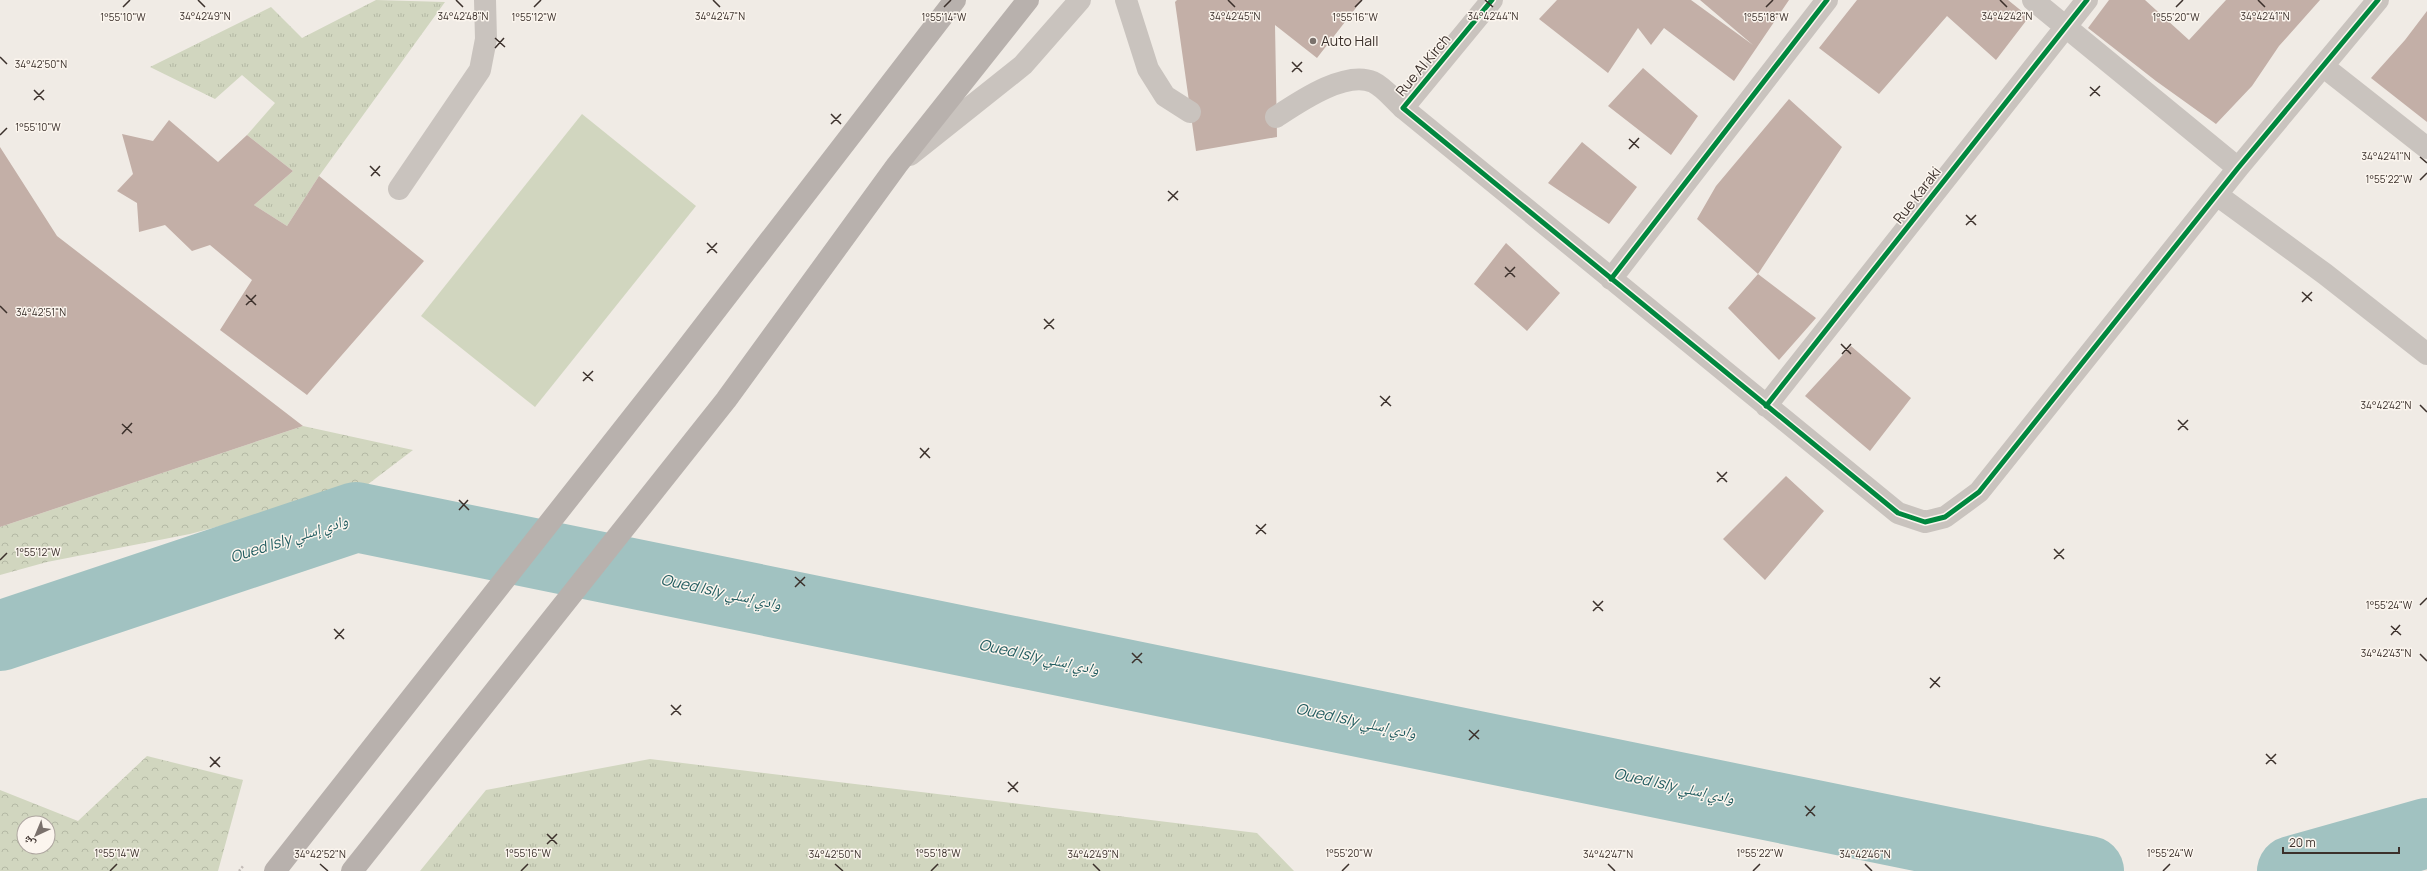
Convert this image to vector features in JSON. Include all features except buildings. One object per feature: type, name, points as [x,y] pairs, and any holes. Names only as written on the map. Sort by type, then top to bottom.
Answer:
[{"type":"main road","points":[[275,871],[635,414],[954,0]]},
{"type":"main road","points":[[352,871],[726,400],[897,165],[1028,0]]},
{"type":"street","points":[[399,189],[480,70],[486,39],[485,0]]},
{"type":"street","points":[[897,165],[1023,65],[1080,0]]},
{"type":"street","points":[[1126,0],[1148,69],[1165,96],[1190,112]]},
{"type":"street","name":"Rue Al Kirch","points":[[1403,108],[1492,0]]},
{"type":"street","points":[[1611,279],[1828,0]]},
{"type":"street","points":[[2033,0],[2238,168]]},
{"type":"street","name":"Rue Karaki","points":[[1766,406],[2087,0]]},
{"type":"street","points":[[1276,117],[1322,91],[1354,79],[1365,79],[1374,82],[1403,108],[1898,513],[1925,522],[1945,517],[1979,492],[2238,168],[2324,67],[2378,0]]},
{"type":"street","points":[[2324,67],[2427,148]]},
{"type":"street","points":[[2217,195],[2325,274],[2427,354]]},
{"type":"green space","points":[[376,0],[445,2],[319,176],[287,226],[254,205],[293,171],[247,135],[275,103],[242,75],[215,99],[150,67],[271,7],[302,38]]},
{"type":"green space","points":[[582,114],[696,206],[535,407],[421,316]]},
{"type":"green space","points":[[303,426],[413,450],[363,488],[190,534],[47,562],[0,575],[0,527]]},
{"type":"green space","points":[[147,756],[243,780],[218,871],[0,871],[0,790],[78,821]]},
{"type":"green space","points":[[650,759],[1257,833],[1294,871],[420,871],[486,790]]},
{"type":"waterway","name":"Oued Isly وادي إسلي","points":[[0,636],[356,517],[2089,871]]},
{"type":"waterway","name":"Oued Isly وادي إسلي","points":[[2292,871],[2427,833]]},
{"type":"cycle path","points":[[1492,0],[1403,108],[1898,513],[1925,522],[1945,517],[1979,492],[2238,168],[2378,0]]},
{"type":"cycle path","points":[[1611,279],[1827,0]]},
{"type":"cycle path","points":[[1766,406],[2087,0]]},
{"type":"place","name":"Auto Hall","points":[[1313,41]]}]
